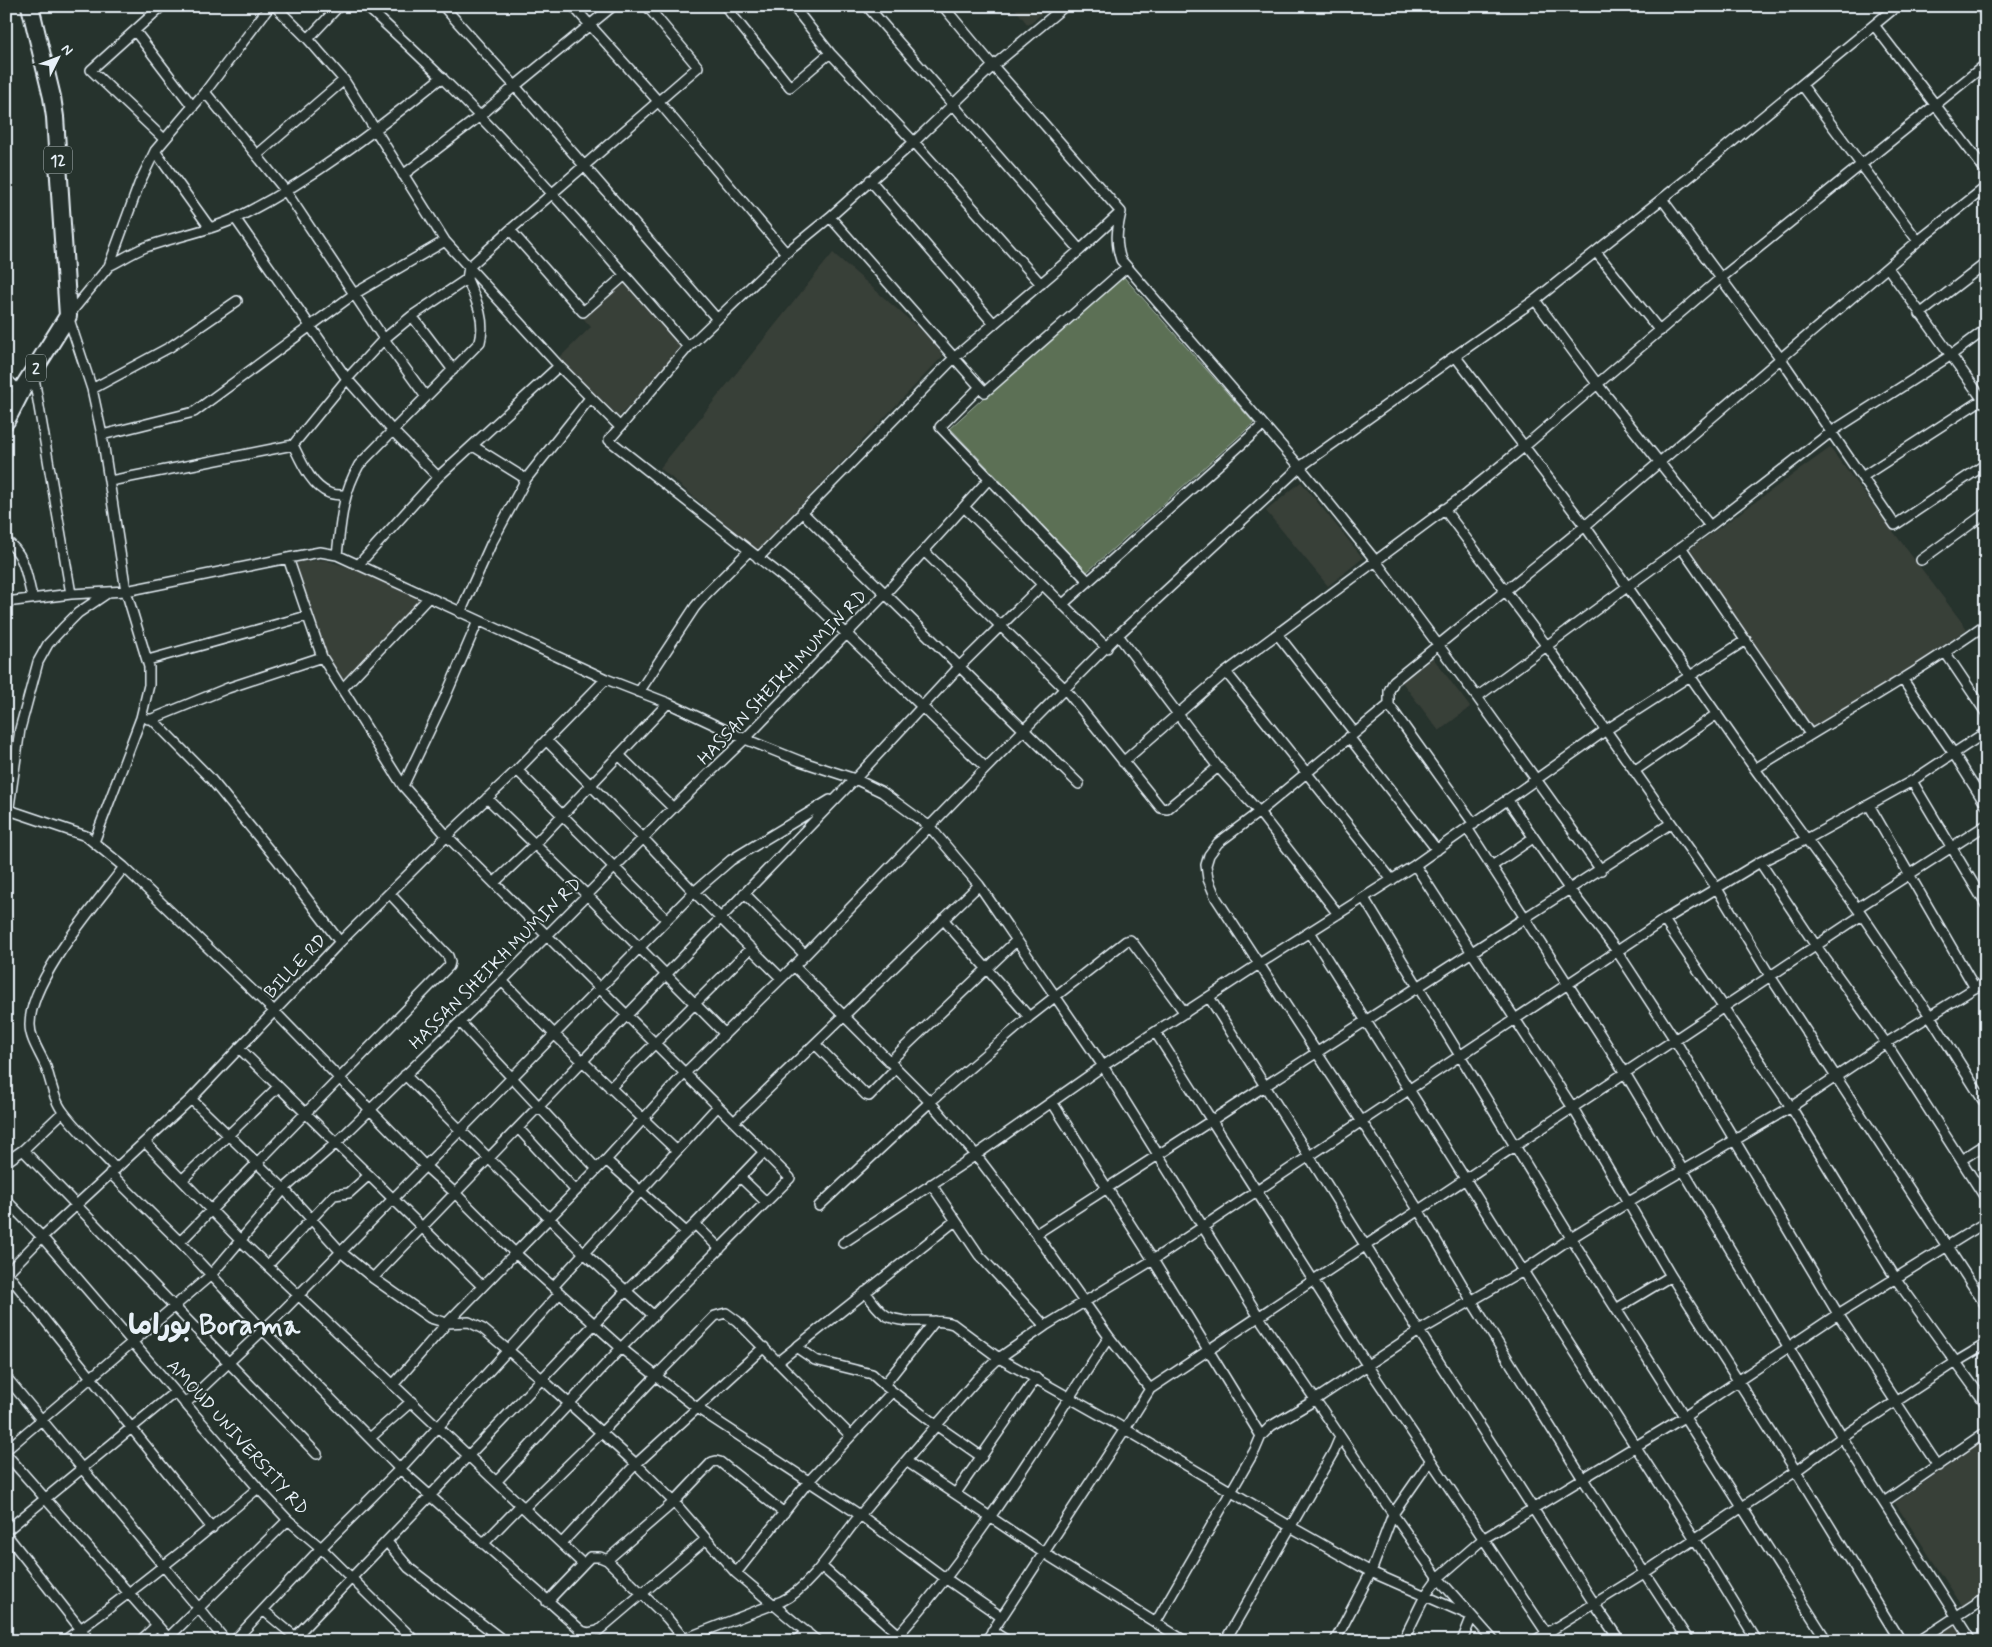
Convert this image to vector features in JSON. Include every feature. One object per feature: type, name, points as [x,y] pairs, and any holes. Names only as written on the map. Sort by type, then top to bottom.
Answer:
[{"type":"highway","name":"12","points":[[30,6],[55,117],[68,316]]},
{"type":"highway","name":"2","points":[[6,421],[33,372],[68,316]]},
{"type":"street","points":[[162,6],[91,70],[164,139]]},
{"type":"street","points":[[94,842],[141,718],[149,685],[148,660],[126,591],[110,481],[92,389],[68,316],[109,266],[139,184],[155,151],[205,92],[270,6]]},
{"type":"street","points":[[275,6],[308,39],[344,80],[445,241],[558,366],[620,427]]},
{"type":"street","points":[[308,39],[339,6]]},
{"type":"street","points":[[366,6],[480,116],[552,193],[688,347]]},
{"type":"street","points":[[443,6],[515,86],[717,320]]},
{"type":"street","points":[[573,6],[658,102],[786,253]]},
{"type":"street","points":[[404,175],[480,116],[613,6]]},
{"type":"street","points":[[337,555],[345,495],[351,478],[359,465],[480,342],[482,332],[480,311],[467,279],[469,267],[582,165],[698,67],[647,6]]},
{"type":"street","points":[[725,6],[790,87],[830,53]]},
{"type":"street","points":[[793,6],[830,53],[914,142],[1041,284]]},
{"type":"street","points":[[867,6],[1080,250]]},
{"type":"street","points":[[943,6],[1121,212]]},
{"type":"street","points":[[986,768],[806,595],[609,440],[688,347],[786,253],[914,142],[993,66],[1065,6]]},
{"type":"street","points":[[393,1385],[447,1323],[514,1252],[606,1160],[642,1118],[685,1073],[805,955],[1024,729],[1118,636],[1300,467],[1535,300],[1662,199],[1897,6]]},
{"type":"street","points":[[1980,6],[1986,15]]},
{"type":"street","points":[[1874,25],[1934,106],[1986,171]]},
{"type":"street","points":[[135,32],[192,107]]},
{"type":"street","points":[[1124,762],[1226,672],[1278,635],[1525,446],[1721,278],[1986,64]]},
{"type":"street","points":[[109,266],[146,247],[210,228],[235,218],[285,190],[375,132],[442,78]]},
{"type":"street","points":[[257,155],[344,80]]},
{"type":"street","points":[[1802,85],[1918,241]]},
{"type":"street","points":[[205,92],[285,190],[384,339],[426,397]]},
{"type":"street","points":[[155,151],[210,228]]},
{"type":"street","points":[[870,180],[994,324]]},
{"type":"street","points":[[1972,1641],[1842,1437],[1625,1073],[1569,984],[1525,919],[1470,826],[1388,705],[1389,691],[1394,681],[1585,526],[1918,241],[1986,187]]},
{"type":"street","points":[[1662,199],[1781,359],[1894,525],[1986,464]]},
{"type":"street","points":[[758,558],[954,358],[1080,250],[1121,212]]},
{"type":"street","points":[[1121,212],[1116,233],[1116,246],[1121,260],[1300,467],[1375,560],[1537,779],[1601,870]]},
{"type":"street","points":[[830,216],[984,392],[1127,267]]},
{"type":"street","points":[[235,218],[347,379],[392,430],[438,477]]},
{"type":"street","points":[[510,230],[583,312],[625,275]]},
{"type":"street","points":[[102,435],[194,412],[354,294],[445,241]]},
{"type":"street","points":[[1596,252],[1660,331]]},
{"type":"street","points":[[1920,314],[1986,263]]},
{"type":"street","points":[[1862,477],[1984,400],[1950,356],[1888,268]]},
{"type":"street","points":[[110,481],[293,445],[347,379],[384,339],[412,316],[467,279]]},
{"type":"street","points":[[1535,300],[1598,385],[1710,526]]},
{"type":"street","points":[[92,389],[170,347],[237,301]]},
{"type":"street","points":[[412,316],[453,370]]},
{"type":"street","points":[[1477,697],[1710,526],[1831,432],[1950,356],[1986,329]]},
{"type":"street","points":[[1455,356],[1585,526],[1755,769],[1860,911],[1930,1016],[1986,1105]]},
{"type":"street","points":[[359,564],[438,477],[558,366]]},
{"type":"street","points":[[33,372],[71,594]]},
{"type":"street","points":[[6,378],[21,393]]},
{"type":"street","points":[[980,387],[940,427],[1088,581]]},
{"type":"street","points":[[460,613],[492,542],[526,479],[590,398]]},
{"type":"street","points":[[1062,604],[1264,426]]},
{"type":"street","points":[[293,445],[307,471],[317,483],[328,493],[345,495]]},
{"type":"street","points":[[473,446],[526,479]]},
{"type":"street","name":"HASSAN SHEIKH MUMIN RD","points":[[6,1450],[134,1343],[211,1275],[284,1189],[336,1143],[460,1022],[673,808],[745,739],[848,634],[989,479]]},
{"type":"street","points":[[964,507],[1107,648]]},
{"type":"street","points":[[1444,509],[1546,645],[1716,887],[1770,976],[1986,1306]]},
{"type":"street","points":[[802,512],[1080,784]]},
{"type":"street","points":[[1921,560],[1986,513]]},
{"type":"street","points":[[6,541],[17,550],[21,557],[32,598]]},
{"type":"street","points":[[1681,547],[1810,734]]},
{"type":"street","points":[[639,692],[695,607],[749,551]]},
{"type":"street","points":[[924,551],[1065,689],[1161,808],[1166,810],[1218,766]]},
{"type":"street","points":[[6,602],[71,594],[126,591],[320,552],[337,555],[606,679],[668,703],[745,739],[800,761],[855,779],[882,792],[930,827],[979,885],[1103,1066],[1259,1317],[1340,1437],[1438,1578],[1494,1641]]},
{"type":"street","points":[[288,558],[306,616],[322,657],[402,786],[447,836],[790,1178],[621,1348],[497,1481]]},
{"type":"street","points":[[373,1278],[855,779],[959,667],[1042,585]]},
{"type":"street","points":[[6,828],[20,729],[38,662],[48,644],[78,613],[110,592]]},
{"type":"street","points":[[342,689],[429,597]]},
{"type":"street","points":[[148,660],[306,616]]},
{"type":"street","points":[[402,786],[444,700],[478,621]]},
{"type":"street","points":[[1755,769],[1810,734],[1903,680],[1986,624]]},
{"type":"street","points":[[1278,635],[1437,850]]},
{"type":"street","points":[[1118,636],[1218,766],[1259,812],[1338,914]]},
{"type":"street","points":[[843,1243],[976,1155],[1103,1066],[1415,865],[1606,730],[1746,640]]},
{"type":"street","points":[[1945,652],[1986,713]]},
{"type":"street","points":[[141,718],[152,719],[228,688],[322,657]]},
{"type":"street","points":[[1226,672],[1392,880]]},
{"type":"street","name":"BILLE RD","points":[[7,1274],[42,1237],[191,1099],[340,942],[517,770],[606,679]]},
{"type":"street","points":[[1903,680],[1954,754],[1986,805]]},
{"type":"street","points":[[494,883],[535,844],[668,703]]},
{"type":"street","points":[[1388,705],[1259,812],[1218,843],[1209,854],[1206,865],[1208,879],[1216,898],[1362,1122],[1583,1479],[1689,1641]]},
{"type":"street","points":[[1634,770],[1717,714]]},
{"type":"street","points":[[152,719],[210,778],[279,862],[340,942]]},
{"type":"street","points":[[675,1641],[685,1640],[794,1594],[821,1566],[860,1515],[936,1425],[988,1368],[999,1358],[1045,1326],[1153,1260],[1616,951],[1716,887],[1869,805],[1954,754],[1986,732]]},
{"type":"street","points":[[546,740],[781,978]]},
{"type":"street","points":[[619,755],[673,808]]},
{"type":"street","points":[[517,770],[666,919]]},
{"type":"street","points":[[1912,780],[1986,905]]},
{"type":"street","points":[[185,1404],[264,1331],[462,1130],[638,947],[694,892],[730,860],[839,795]]},
{"type":"street","points":[[487,798],[587,895],[724,1033]]},
{"type":"street","points":[[1507,799],[1570,890],[1616,951],[1675,1040],[1838,1314],[1938,1466]]},
{"type":"street","points":[[1869,805],[1975,988]]},
{"type":"street","points":[[8,809],[86,836],[124,867],[274,1011],[425,1166],[514,1252],[621,1348],[697,1408],[860,1515],[1000,1616]]},
{"type":"street","points":[[1036,1234],[1670,824]]},
{"type":"street","points":[[986,1641],[1000,1616],[1150,1389],[1816,946],[1909,874],[1986,825]]},
{"type":"street","points":[[1492,866],[1533,838]]},
{"type":"street","points":[[1760,862],[1816,946],[1886,1043],[1986,1199]]},
{"type":"street","points":[[1415,865],[1573,1108],[1671,1276],[1796,1471],[1900,1641]]},
{"type":"street","points":[[124,867],[55,959],[42,984],[31,1015],[30,1025],[32,1037],[63,1112],[113,1171],[264,1331],[400,1470],[582,1631],[593,1633],[598,1631],[617,1617],[640,1594],[706,1540]]},
{"type":"street","points":[[734,1122],[979,885]]},
{"type":"street","points":[[744,893],[805,955]]},
{"type":"street","points":[[180,1242],[450,962],[448,956],[390,894]]},
{"type":"street","points":[[1364,898],[1420,986],[1571,1238],[1827,1641]]},
{"type":"street","points":[[942,919],[1029,1017]]},
{"type":"street","points":[[1664,920],[1791,1107],[1896,1279],[1986,1404]]},
{"type":"street","points":[[1310,932],[1522,1271],[1695,1539],[1757,1641]]},
{"type":"street","points":[[815,1044],[868,1096],[892,1065],[986,968],[1017,940]]},
{"type":"street","points":[[819,1206],[930,1102],[1029,1017],[1126,941],[1130,940],[1185,1013]]},
{"type":"street","points":[[610,1088],[751,948]]},
{"type":"street","points":[[794,966],[930,1102],[976,1155],[1036,1234],[1109,1337],[1150,1389]]},
{"type":"street","points":[[502,981],[554,1034],[676,1151]]},
{"type":"street","points":[[1156,1622],[1232,1492],[1261,1436],[1271,1426],[1315,1400],[1419,1331],[1522,1271],[1629,1202],[1791,1107],[1886,1043],[1986,981]]},
{"type":"street","points":[[1208,997],[1419,1331],[1620,1641]]},
{"type":"street","points":[[460,1022],[597,1169]]},
{"type":"street","points":[[1156,1033],[1430,1462],[1549,1637]]},
{"type":"street","points":[[239,1048],[482,1286]]},
{"type":"street","points":[[405,1075],[584,1253],[654,1316]]},
{"type":"street","points":[[183,1179],[278,1086]]},
{"type":"street","points":[[191,1099],[284,1189],[341,1252],[373,1278],[430,1318],[447,1323],[469,1322],[484,1329],[542,1378],[602,1432],[674,1502],[736,1573],[816,1641]]},
{"type":"street","points":[[1052,1102],[1108,1188],[1261,1436]]},
{"type":"street","points":[[552,1287],[718,1106]]},
{"type":"street","points":[[6,1162],[23,1150],[63,1112]]},
{"type":"street","points":[[518,1128],[576,1191]]},
{"type":"street","points":[[145,1142],[183,1179],[240,1240],[583,1564]]},
{"type":"street","points":[[1961,1160],[1986,1144]]},
{"type":"street","points":[[23,1150],[317,1454]]},
{"type":"street","points":[[263,1610],[297,1639],[351,1578],[469,1457],[542,1378],[764,1152]]},
{"type":"street","points":[[606,1160],[686,1232]]},
{"type":"street","points":[[268,1266],[334,1196],[349,1193],[369,1175]]},
{"type":"street","points":[[740,1177],[766,1202]]},
{"type":"street","points":[[931,1184],[979,1255],[1045,1326]]},
{"type":"street","name":"AMOUD UNIVERSITY RD","points":[[6,1200],[42,1237],[258,1488],[288,1520],[320,1548],[415,1641]]},
{"type":"street","points":[[779,1361],[955,1221]]},
{"type":"street","points":[[1402,1641],[1425,1596],[1438,1578],[1483,1539],[1684,1417],[1838,1314],[1986,1222]]},
{"type":"street","points":[[695,1224],[720,1249]]},
{"type":"street","points":[[7,1274],[212,1528]]},
{"type":"street","points":[[1616,1309],[1671,1276]]},
{"type":"street","points":[[866,1292],[886,1316],[909,1321],[944,1321],[953,1324],[999,1358],[1372,1572],[1472,1616]]},
{"type":"street","points":[[234,1641],[320,1548],[400,1470],[560,1294]]},
{"type":"street","points":[[484,1544],[602,1432],[719,1314],[726,1313],[737,1321],[779,1361],[850,1435]]},
{"type":"street","points":[[884,1385],[935,1321]]},
{"type":"street","points":[[821,1566],[899,1639],[991,1517],[1109,1337]]},
{"type":"street","points":[[1534,1641],[1549,1637],[1796,1471],[1842,1437],[1986,1344]]},
{"type":"street","points":[[562,1543],[636,1464],[764,1347]]},
{"type":"street","points":[[796,1347],[814,1360],[872,1374],[892,1392],[982,1457]]},
{"type":"street","points":[[6,1376],[226,1641]]},
{"type":"street","points":[[956,1493],[1036,1378]]},
{"type":"street","points":[[90,1641],[6,1533],[82,1467],[175,1392]]},
{"type":"street","points":[[736,1573],[808,1482],[892,1392]]},
{"type":"street","points":[[370,1438],[412,1401]]},
{"type":"street","points":[[1884,1502],[1986,1432]]},
{"type":"street","points":[[1225,1641],[1334,1451],[1340,1437]]},
{"type":"street","points":[[6,1454],[169,1639],[288,1520]]},
{"type":"street","points":[[906,1461],[1044,1552],[1185,1641]]},
{"type":"street","points":[[607,1560],[674,1502],[712,1462],[720,1462],[784,1512]]},
{"type":"street","points":[[1335,1641],[1372,1572],[1393,1514],[1430,1462]]},
{"type":"street","points":[[64,1641],[164,1567],[258,1488]]},
{"type":"street","points":[[387,1542],[396,1555],[409,1568],[504,1641]]},
{"type":"street","points":[[547,1602],[590,1557],[594,1556],[607,1560],[640,1594],[667,1618],[685,1640]]},
{"type":"street","points":[[1919,1641],[1986,1597]]},
{"type":"street","points":[[1462,1641],[1472,1616]]},
{"type":"street","points":[[140,1641],[157,1626]]},
{"type":"street","points":[[992,1631],[1008,1641]]},
{"type":"street","points":[[794,1641],[807,1632]]},
{"type":"shaded area","points":[[1013,6],[1051,6],[1028,25]]},
{"type":"shaded area","points":[[833,253],[931,339],[943,356],[757,551],[660,468]]},
{"type":"shaded area","points":[[624,282],[682,347],[619,417],[559,358],[591,327],[583,318]]},
{"type":"shaded area","points":[[1830,448],[1967,629],[1877,691],[1811,727],[1690,549]]},
{"type":"shaded area","points":[[1301,482],[1363,558],[1328,586],[1266,511]]},
{"type":"shaded area","points":[[325,560],[360,571],[420,599],[344,683],[326,654],[309,614],[296,562]]},
{"type":"shaded area","points":[[1433,658],[1470,707],[1439,731],[1402,682]]},
{"type":"shaded area","points":[[1986,1439],[1986,1591],[1963,1607],[1895,1503]]},
{"type":"shaded area","points":[[1954,1625],[1965,1641],[1929,1641]]},
{"type":"green space","points":[[1123,276],[1254,423],[1087,572],[950,428]]},
{"type":"district","name":"بوراما Borama","points":[[214,1324]]}]
